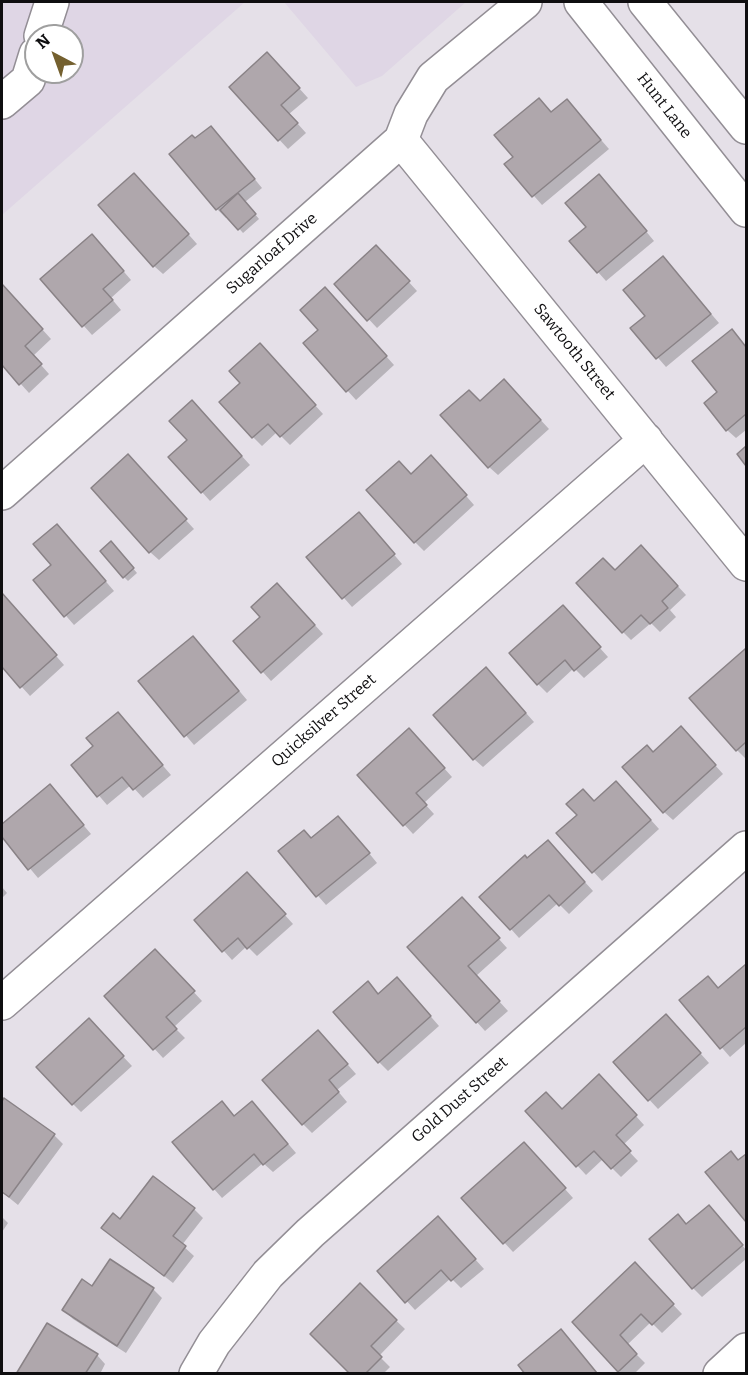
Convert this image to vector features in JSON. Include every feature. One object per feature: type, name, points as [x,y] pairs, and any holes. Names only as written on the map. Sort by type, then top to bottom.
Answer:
[{"type":"street","points":[[45,24],[52,2]]},
{"type":"street","name":"Sugarloaf Drive","points":[[2,493],[401,140],[411,114],[433,78],[525,2]]},
{"type":"street","name":"Hunt Lane","points":[[581,2],[747,210]]},
{"type":"street","points":[[645,2],[747,127]]},
{"type":"street","points":[[2,102],[24,83]]},
{"type":"street","name":"Sawtooth Street","points":[[401,140],[747,564]]},
{"type":"street","name":"Quicksilver Street","points":[[2,1003],[646,440]]},
{"type":"street","name":"Gold Dust Street","points":[[196,1374],[214,1343],[268,1274],[310,1233],[747,848]]},
{"type":"street","points":[[720,1374],[747,1350]]},
{"type":"shaded area","points":[[2,2],[245,2],[2,215]]},
{"type":"shaded area","points":[[284,2],[466,2],[382,76],[356,87]]},
{"type":"building","points":[[267,52],[300,88],[281,105],[298,123],[278,141],[229,87]]},
{"type":"building","points":[[539,98],[551,112],[567,99],[601,140],[532,197],[504,164],[513,157],[494,135]]},
{"type":"building","points":[[211,126],[255,179],[216,210],[169,154],[192,135],[195,138]]},
{"type":"building","points":[[134,173],[189,234],[153,267],[98,205]]},
{"type":"building","points":[[599,174],[647,231],[597,273],[569,241],[586,227],[565,203]]},
{"type":"building","points":[[238,193],[256,214],[238,230],[220,210]]},
{"type":"building","points":[[92,234],[124,271],[103,289],[113,300],[82,327],[40,279]]},
{"type":"building","points":[[376,245],[410,281],[367,321],[334,284]]},
{"type":"building","points":[[663,256],[711,314],[656,359],[630,328],[645,316],[623,290]]},
{"type":"building","points":[[2,284],[43,329],[25,346],[42,364],[19,385],[2,365]]},
{"type":"building","points":[[325,287],[387,356],[346,392],[303,343],[318,330],[300,310]]},
{"type":"building","points":[[732,329],[746,347],[746,414],[726,431],[704,403],[717,392],[692,361]]},
{"type":"building","points":[[260,343],[316,405],[280,437],[268,424],[252,438],[219,402],[240,383],[229,371]]},
{"type":"building","points":[[504,379],[541,420],[488,468],[440,415],[469,390],[480,401]]},
{"type":"building","points":[[192,400],[242,456],[201,493],[168,457],[187,440],[169,421]]},
{"type":"building","points":[[746,446],[746,466],[737,454]]},
{"type":"building","points":[[128,454],[187,519],[149,553],[91,488]]},
{"type":"building","points":[[431,455],[467,495],[414,543],[366,490],[399,461],[411,474]]},
{"type":"building","points":[[359,512],[395,554],[342,599],[306,557]]},
{"type":"building","points":[[57,524],[106,581],[64,617],[33,580],[51,565],[33,544]]},
{"type":"building","points":[[111,541],[134,568],[123,578],[100,551]]},
{"type":"building","points":[[641,545],[678,586],[662,601],[668,608],[650,624],[641,615],[622,633],[576,583],[603,558],[615,570]]},
{"type":"building","points":[[277,583],[315,625],[261,673],[233,641],[260,617],[251,607]]},
{"type":"building","points":[[2,593],[57,655],[20,688],[2,667]]},
{"type":"building","points":[[563,605],[601,647],[574,671],[565,660],[537,685],[509,653]]},
{"type":"building","points":[[193,636],[239,691],[184,737],[138,681]]},
{"type":"building","points":[[745,649],[746,742],[736,751],[689,698]]},
{"type":"building","points":[[486,667],[526,713],[473,760],[433,715]]},
{"type":"building","points":[[118,712],[163,765],[133,790],[122,777],[97,797],[71,765],[93,746],[86,738]]},
{"type":"building","points":[[681,726],[716,765],[663,813],[622,767],[647,745],[653,752]]},
{"type":"building","points":[[409,728],[445,768],[416,793],[427,805],[403,826],[357,775]]},
{"type":"building","points":[[616,781],[651,820],[592,873],[556,833],[577,815],[566,804],[583,789],[594,801]]},
{"type":"building","points":[[50,784],[84,825],[28,870],[2,837],[2,824]]},
{"type":"building","points":[[338,816],[370,853],[316,897],[278,851],[304,830],[311,838]]},
{"type":"building","points":[[548,840],[585,882],[559,906],[549,895],[510,930],[479,897],[525,855],[527,858]]},
{"type":"building","points":[[247,872],[286,914],[247,949],[238,938],[222,952],[194,920]]},
{"type":"building","points":[[462,897],[500,938],[468,966],[500,1001],[476,1023],[407,947]]},
{"type":"building","points":[[155,949],[195,991],[166,1017],[177,1029],[153,1050],[104,996]]},
{"type":"building","points":[[746,964],[746,1027],[720,1049],[679,1000],[708,976],[718,988]]},
{"type":"building","points":[[397,977],[431,1016],[378,1063],[333,1012],[368,981],[378,994]]},
{"type":"building","points":[[666,1014],[701,1053],[648,1101],[613,1062]]},
{"type":"building","points":[[89,1018],[124,1056],[72,1105],[36,1067]]},
{"type":"building","points":[[318,1030],[348,1064],[329,1080],[339,1092],[302,1125],[262,1080]]},
{"type":"building","points":[[599,1074],[637,1115],[616,1135],[631,1151],[611,1169],[594,1151],[576,1167],[525,1111],[546,1092],[562,1109]]},
{"type":"building","points":[[4,1098],[55,1134],[9,1197],[2,1192],[2,1101]]},
{"type":"building","points":[[222,1101],[234,1116],[252,1101],[288,1144],[263,1165],[254,1154],[213,1190],[172,1142]]},
{"type":"building","points":[[524,1142],[566,1188],[503,1244],[461,1198]]},
{"type":"building","points":[[731,1151],[738,1160],[746,1154],[746,1222],[705,1172]]},
{"type":"building","points":[[153,1176],[195,1208],[173,1236],[186,1246],[164,1276],[101,1228],[113,1213],[120,1219]]},
{"type":"building","points":[[709,1205],[743,1245],[692,1289],[649,1239],[678,1214],[686,1224]]},
{"type":"building","points":[[438,1216],[476,1259],[451,1281],[441,1270],[405,1303],[377,1271]]},
{"type":"building","points":[[110,1259],[154,1288],[117,1346],[62,1310],[82,1279],[92,1286]]},
{"type":"building","points":[[635,1262],[674,1304],[652,1325],[641,1314],[620,1335],[637,1354],[618,1372],[572,1322]]},
{"type":"building","points":[[360,1283],[397,1320],[371,1346],[382,1357],[365,1374],[350,1374],[310,1334]]},
{"type":"building","points":[[47,1323],[98,1354],[85,1374],[16,1374]]},
{"type":"building","points":[[561,1329],[597,1374],[525,1374],[518,1365]]}]
